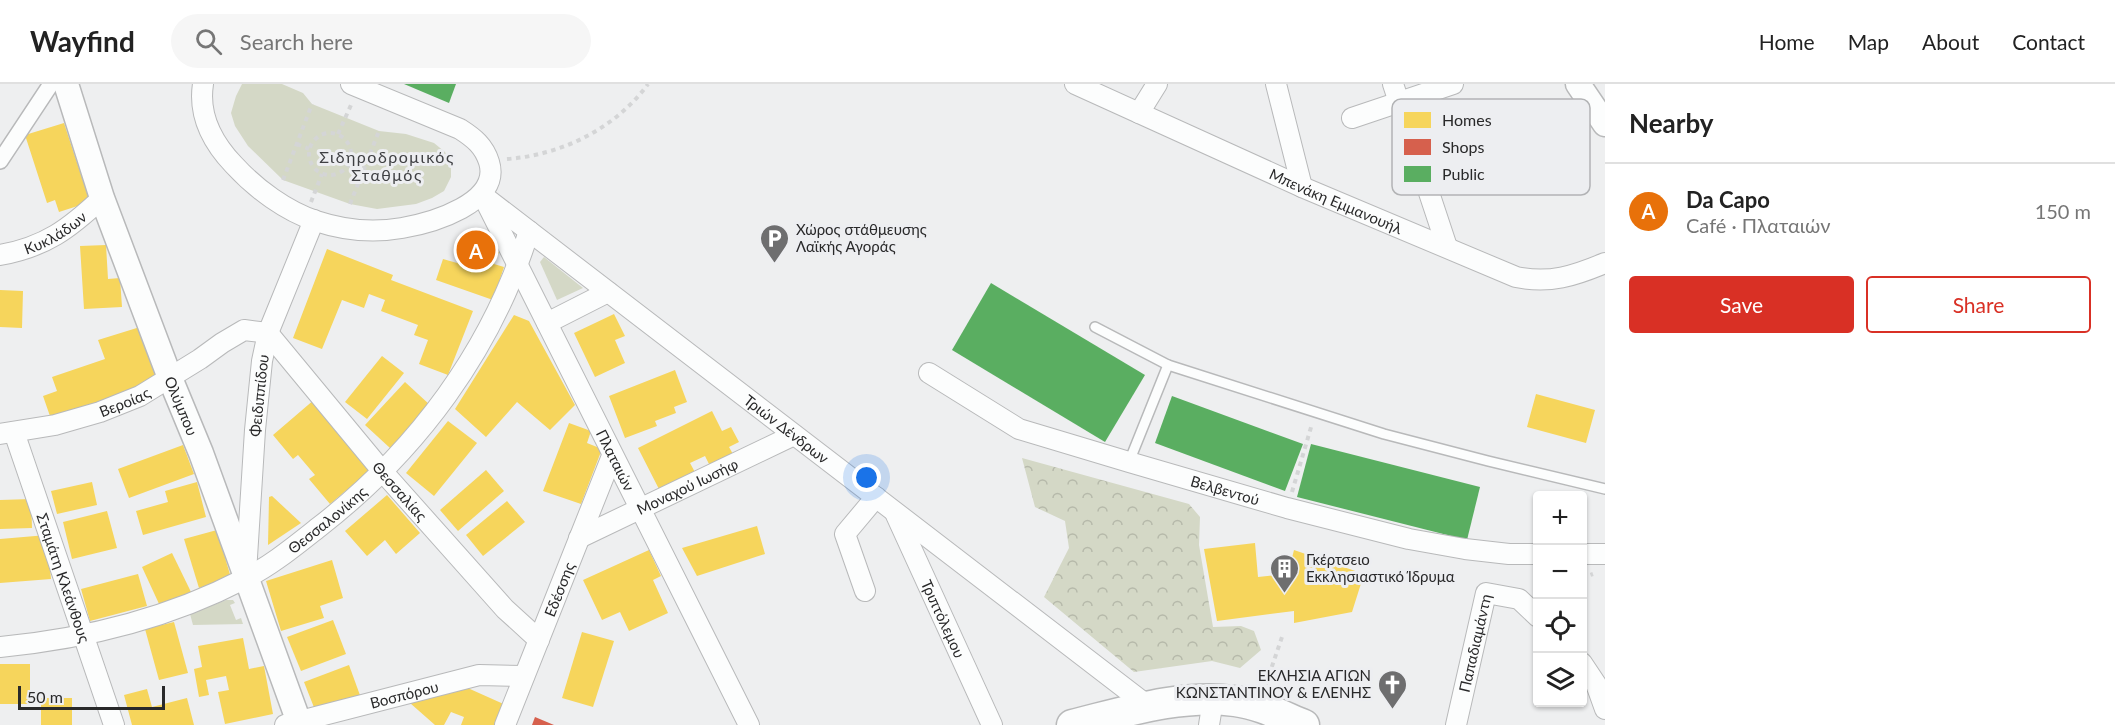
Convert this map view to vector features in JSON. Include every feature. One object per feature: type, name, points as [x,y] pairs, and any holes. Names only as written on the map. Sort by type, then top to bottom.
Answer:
[{"type":"main road","points":[[1072,725],[1148,706],[1188,700],[1211,712],[1235,701],[1258,706],[1304,725]]},
{"type":"street","points":[[0,161],[51,84]]},
{"type":"street","name":"Ολύμπου","points":[[66,84],[102,198],[201,453],[295,724]]},
{"type":"street","points":[[203,84],[202,109],[209,131],[222,152],[261,190],[310,218],[360,230],[399,229],[444,218],[482,195],[489,183],[491,171],[489,160],[475,138],[460,129],[355,85]]},
{"type":"street","name":"Μπενάκη Εμμανουήλ","points":[[1075,84],[1302,187],[1516,277],[1551,281],[1582,273],[1605,263]]},
{"type":"street","points":[[1139,113],[1157,84]]},
{"type":"street","points":[[1276,84],[1302,187]]},
{"type":"street","points":[[1352,118],[1396,93],[1453,84]]},
{"type":"street","points":[[1578,84],[1588,99]]},
{"type":"street","points":[[1590,102],[1605,124]]},
{"type":"street","name":"Τριών Δένδρων","points":[[482,195],[1148,706]]},
{"type":"street","name":"Πλαταιών","points":[[482,195],[749,725]]},
{"type":"street","points":[[1430,195],[1447,247]]},
{"type":"street","name":"Κυκλάδων","points":[[0,255],[36,245],[59,235],[102,198]]},
{"type":"street","name":"Φειδιππίδου","points":[[245,579],[258,395],[268,333],[310,218]]},
{"type":"street","name":"Θεσσαλονίκης","points":[[0,647],[84,635],[156,615],[200,599],[245,579],[340,511],[383,472],[456,385],[502,302],[518,267],[529,231]]},
{"type":"street","points":[[547,323],[608,292]]},
{"type":"street","name":"Βεροίας","points":[[7,433],[55,425],[100,412],[140,396],[244,330],[268,333]]},
{"type":"street","name":"Θεσσαλίας","points":[[268,333],[383,472],[505,609],[539,640]]},
{"type":"street","name":"Βελβεντού","points":[[929,374],[1019,429],[1129,462],[1287,508],[1409,539],[1466,549],[1533,554]]},
{"type":"street","name":"Σταμάτη Κλεάνθους","points":[[7,433],[84,635],[114,725]]},
{"type":"street","name":"Μοναχού Ιωσήφ","points":[[579,538],[794,435]]},
{"type":"street","name":"Εδέσσης","points":[[505,725],[612,456]]},
{"type":"street","points":[[865,591],[845,534],[876,497]]},
{"type":"street","name":"Τριπτόλεμου","points":[[895,512],[992,725]]},
{"type":"street","points":[[1587,554],[1605,554]]},
{"type":"street","name":"Παπαδιαμάντη","points":[[1456,725],[1486,593],[1519,599],[1533,612]]},
{"type":"street","points":[[1587,670],[1596,684],[1605,709]]},
{"type":"street","name":"Βοσπόρου","points":[[295,724],[479,675],[525,676]]},
{"type":"lane","points":[[1095,327],[1168,365],[1384,434],[1605,489]]},
{"type":"lane","points":[[1129,462],[1168,365]]},
{"type":"path","points":[[489,160],[530,157],[571,144],[616,117],[637,99],[648,84]]},
{"type":"path","points":[[338,134],[355,85]]},
{"type":"path","points":[[283,180],[312,104]]},
{"type":"path","points":[[350,204],[379,131]]},
{"type":"path","points":[[324,134],[338,134],[349,144],[351,158],[349,165],[337,175],[322,174],[310,164],[309,149],[317,137],[324,134]]},
{"type":"path","points":[[297,144],[309,149]]},
{"type":"path","points":[[349,165],[363,170]]},
{"type":"path","points":[[310,218],[322,174]]},
{"type":"path","points":[[1287,508],[1316,412]]},
{"type":"path","points":[[1258,706],[1282,637]]},
{"type":"green space","points":[[242,84],[282,84],[303,93],[312,104],[379,131],[406,134],[434,143],[445,152],[451,165],[451,177],[444,191],[432,198],[416,204],[377,209],[350,204],[283,180],[248,146],[235,126],[231,113]]},
{"type":"green space","points":[[544,257],[583,288],[557,300],[540,262]]},
{"type":"green space","points":[[1022,458],[1189,504],[1200,517],[1199,545],[1213,627],[1241,626],[1254,631],[1261,650],[1240,668],[1212,661],[1134,672],[1044,597],[1069,548],[1065,521],[1035,507]]},
{"type":"green space","points":[[226,600],[233,600],[235,603],[230,605],[236,620],[241,618],[243,624],[193,625],[190,614]]},
{"type":"building: Homes","points":[[64,123],[90,202],[59,212],[55,200],[47,203],[25,135]]},
{"type":"building: Homes","points":[[106,245],[108,279],[120,278],[122,307],[84,309],[80,246]]},
{"type":"building: Homes","points":[[482,246],[499,252],[494,264],[504,267],[493,300],[436,280],[443,259],[457,263],[462,249],[480,255]]},
{"type":"building: Homes","points":[[327,249],[393,275],[391,280],[473,311],[448,375],[419,364],[428,340],[414,335],[418,325],[381,311],[385,300],[369,294],[364,308],[342,300],[322,349],[293,338]]},
{"type":"building: Homes","points":[[0,290],[23,291],[22,328],[0,327]]},
{"type":"building: Homes","points":[[614,314],[625,336],[615,340],[625,363],[595,377],[574,333]]},
{"type":"building: Homes","points":[[514,315],[529,321],[575,405],[550,430],[517,402],[486,437],[455,409]]},
{"type":"building: Homes","points":[[140,327],[157,377],[117,396],[51,419],[43,396],[57,391],[52,377],[105,359],[98,340]]},
{"type":"building: Homes","points":[[382,356],[404,373],[367,419],[345,402]]},
{"type":"building: Homes","points":[[675,370],[687,402],[674,407],[676,413],[655,421],[657,426],[625,438],[609,396]]},
{"type":"building: Homes","points":[[405,382],[430,405],[390,448],[365,425]]},
{"type":"building: Homes","points":[[1536,394],[1595,410],[1586,443],[1527,427]]},
{"type":"building: Homes","points":[[315,399],[373,468],[330,504],[309,479],[315,475],[298,455],[293,459],[273,435]]},
{"type":"building: Homes","points":[[712,411],[722,431],[731,427],[739,442],[729,447],[734,456],[711,468],[705,456],[690,463],[697,476],[661,493],[638,448]]},
{"type":"building: Homes","points":[[448,421],[477,443],[434,496],[406,473]]},
{"type":"building: Homes","points":[[569,423],[591,431],[587,443],[602,449],[581,504],[543,491]]},
{"type":"building: Homes","points":[[183,445],[194,474],[129,498],[118,469]]},
{"type":"building: Homes","points":[[486,470],[504,491],[458,531],[440,510]]},
{"type":"building: Homes","points":[[92,482],[97,505],[57,514],[51,491]]},
{"type":"building: Homes","points":[[197,482],[206,517],[143,535],[136,511],[168,502],[165,491]]},
{"type":"building: Homes","points":[[387,495],[420,533],[396,554],[385,540],[367,556],[345,531]]},
{"type":"building: Homes","points":[[272,496],[301,523],[268,545],[269,497]]},
{"type":"building: Homes","points":[[31,499],[32,528],[0,529],[0,500]]},
{"type":"building: Homes","points":[[507,501],[525,522],[483,556],[466,535]]},
{"type":"building: Homes","points":[[107,511],[117,548],[72,559],[63,522]]},
{"type":"building: Homes","points":[[757,526],[765,554],[697,576],[682,548]]},
{"type":"building: Homes","points":[[217,530],[231,578],[199,588],[184,539]]},
{"type":"building: Homes","points":[[47,535],[51,579],[0,583],[0,539]]},
{"type":"building: Homes","name":"Γκέρτσειο Εκκλησιαστικό Ίδρυμα","points":[[1255,543],[1258,577],[1288,574],[1294,550],[1364,574],[1352,612],[1294,623],[1294,611],[1217,621],[1204,549]]},
{"type":"building: Homes","points":[[649,550],[661,576],[653,580],[668,613],[629,631],[620,612],[602,620],[583,580]]},
{"type":"building: Homes","points":[[172,553],[191,592],[160,606],[142,567]]},
{"type":"building: Homes","points":[[332,560],[343,598],[320,606],[324,618],[281,631],[266,581]]},
{"type":"building: Homes","points":[[138,574],[147,606],[90,621],[81,589]]},
{"type":"building: Homes","points":[[333,620],[346,654],[301,671],[287,637]]},
{"type":"building: Homes","points":[[174,622],[188,673],[159,680],[145,629]]},
{"type":"building: Homes","points":[[582,632],[614,641],[593,707],[562,698]]},
{"type":"building: Homes","points":[[243,638],[249,669],[264,666],[273,714],[225,724],[218,692],[229,690],[226,676],[206,680],[209,695],[199,697],[194,669],[202,667],[198,646]]},
{"type":"building: Homes","points":[[0,664],[30,664],[30,704],[0,704]]},
{"type":"building: Homes","points":[[349,665],[361,698],[317,715],[304,682]]},
{"type":"building: Homes","points":[[461,685],[508,706],[500,725],[461,725],[464,717],[451,712],[444,725],[435,725],[410,703]]},
{"type":"building: Homes","points":[[147,689],[152,707],[187,698],[194,725],[132,725],[124,695]]},
{"type":"building: Homes","points":[[41,698],[72,698],[72,725],[41,725]]},
{"type":"building: Shops","points":[[535,717],[554,725],[532,725]]},
{"type":"building: Public","points":[[404,84],[456,84],[449,103]]},
{"type":"building: Public","points":[[991,283],[1145,375],[1105,442],[952,350]]},
{"type":"building: Public","points":[[1172,396],[1303,444],[1285,491],[1155,443]]},
{"type":"building: Public","points":[[1311,444],[1480,487],[1467,540],[1297,497]]},
{"type":"place","name":"Da Capo","points":[[476,250]]},
{"type":"place","name":"Χώρος στάθμευσης Λαϊκής Αγοράς","points":[[775,264]]},
{"type":"place","name":"Γκέρτσειο Εκκλησιαστικό Ίδρυμα","points":[[1285,594]]},
{"type":"place","name":"ΕΚΛΗΣΙΑ ΑΓΙΩΝ ΚΩΝΣΤΑΝΤΙΝΟΥ & ΕΛΕΝΗΣ","points":[[1392,710]]},
{"type":"district","name":"Σιδηροδρομικός Σταθμός","points":[[387,165]]}]
